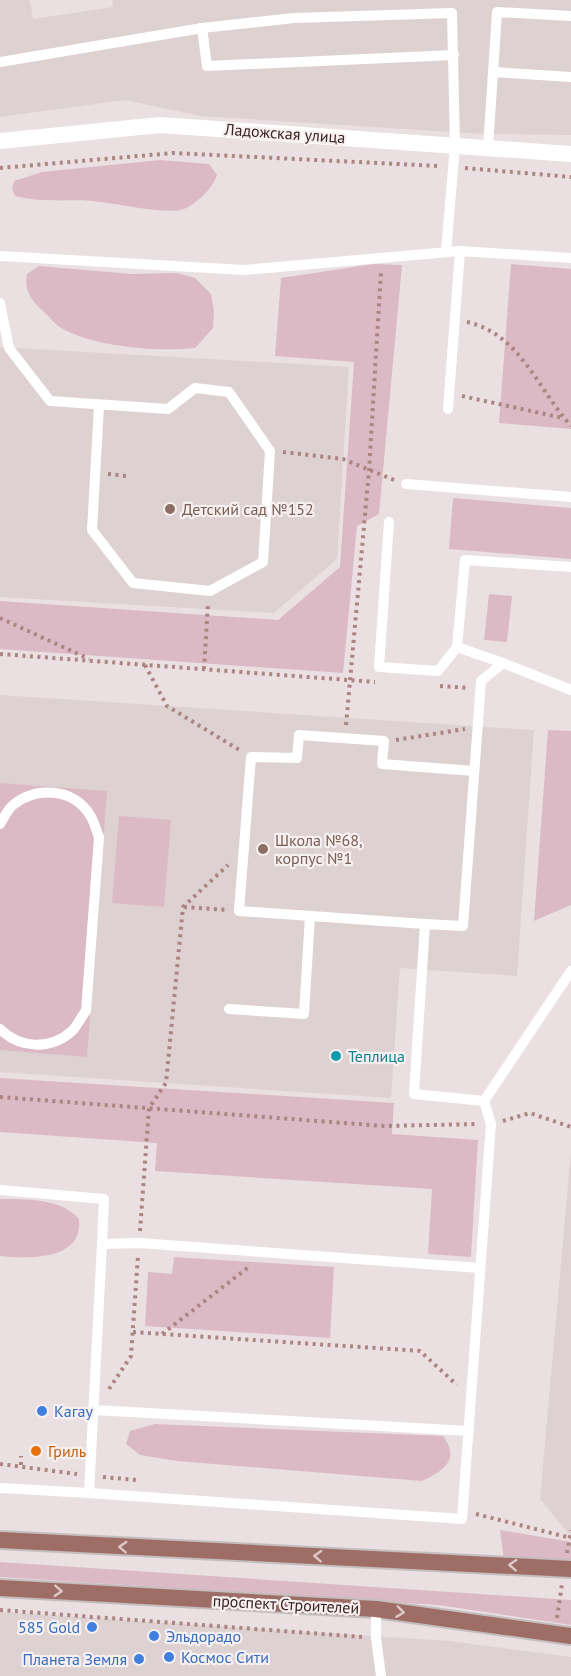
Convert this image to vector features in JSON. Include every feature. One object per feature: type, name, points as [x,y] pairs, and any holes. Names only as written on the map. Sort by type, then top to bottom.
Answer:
[{"type":"main road","points":[[0,1540],[571,1569]]},
{"type":"main road","name":"проспект Строителей","points":[[0,1588],[376,1609],[571,1636]]},
{"type":"street","name":"Ладожская улица","points":[[0,141],[160,125],[571,154]]},
{"type":"lane","points":[[489,148],[497,12],[571,16]]},
{"type":"lane","points":[[0,62],[202,28],[294,18],[452,13],[454,145],[446,252]]},
{"type":"lane","points":[[202,28],[207,66],[454,55]]},
{"type":"lane","points":[[493,72],[571,77]]},
{"type":"lane","points":[[448,409],[460,251]]},
{"type":"lane","points":[[0,255],[244,270],[460,251],[571,258]]},
{"type":"lane","points":[[0,303],[9,348],[50,401],[168,409],[195,388],[229,392],[270,451],[263,562],[210,591],[133,583],[92,530],[99,406]]},
{"type":"lane","points":[[406,484],[571,497]]},
{"type":"lane","points":[[389,522],[379,667],[438,672],[457,647],[465,560],[571,567]]},
{"type":"lane","points":[[457,647],[571,690]]},
{"type":"lane","points":[[474,771],[382,764],[384,741],[299,735],[297,758],[251,757],[239,911],[463,926],[481,681],[503,663]]},
{"type":"lane","points":[[0,824],[11,807],[30,794],[53,792],[74,799],[90,815],[99,837],[86,1011],[72,1030],[53,1043],[30,1045],[9,1038],[0,1029]]},
{"type":"lane","points":[[229,1009],[304,1014],[310,916]]},
{"type":"lane","points":[[425,924],[414,1094],[484,1101]]},
{"type":"lane","points":[[484,1101],[571,971]]},
{"type":"lane","points":[[0,1488],[462,1519],[491,1124],[484,1101]]},
{"type":"lane","points":[[0,1190],[104,1199],[89,1493]]},
{"type":"lane","points":[[102,1244],[140,1243],[480,1268]]},
{"type":"lane","points":[[94,1410],[469,1431]]},
{"type":"lane","points":[[376,1609],[376,1638],[381,1676]]},
{"type":"path","points":[[0,168],[173,153],[453,166],[571,177]]},
{"type":"path","points":[[345,738],[369,471],[381,259]]},
{"type":"path","points":[[455,319],[485,326],[511,343],[571,426]]},
{"type":"path","points":[[450,393],[564,418]]},
{"type":"path","points":[[270,451],[343,459],[406,484]]},
{"type":"path","points":[[204,669],[210,591]]},
{"type":"path","points":[[0,618],[93,660]]},
{"type":"path","points":[[0,654],[382,682]]},
{"type":"path","points":[[145,664],[167,706],[251,757]]},
{"type":"path","points":[[437,686],[481,689]]},
{"type":"path","points":[[384,741],[478,726]]},
{"type":"path","points":[[94,1410],[131,1356],[149,1108],[166,1083],[183,907],[244,850]]},
{"type":"path","points":[[183,907],[239,911]]},
{"type":"path","points":[[0,1097],[384,1126],[491,1124],[530,1113],[571,1126]]},
{"type":"path","points":[[162,1334],[268,1252]]},
{"type":"path","points":[[133,1332],[420,1351],[471,1397]]},
{"type":"path","points":[[21,1456],[21,1465]]},
{"type":"path","points":[[570,1538],[571,1530]]},
{"type":"path","points":[[0,1610],[138,1620],[187,1627],[376,1638]]},
{"type":"path","points":[[138,1620],[138,1626]]},
{"type":"shaded area","points":[[0,0],[30,0],[33,19],[113,7],[112,0],[571,0],[571,135],[483,134],[200,116],[125,100],[0,117]]},
{"type":"shaded area","points":[[160,160],[209,164],[217,175],[208,191],[197,201],[186,208],[173,211],[93,201],[34,199],[15,196],[12,189],[14,181],[42,172]]},
{"type":"shaded area","points":[[374,264],[402,265],[379,514],[357,526],[343,673],[0,649],[0,601],[278,620],[340,567],[354,362],[275,356],[281,278]]},
{"type":"shaded area","points":[[511,264],[571,269],[571,429],[499,423]]},
{"type":"shaded area","points":[[39,266],[131,274],[177,273],[195,278],[211,294],[214,311],[213,328],[195,348],[180,349],[127,347],[77,335],[57,325],[29,294],[27,274]]},
{"type":"shaded area","name":"Детский сад №152","points":[[0,347],[349,367],[337,559],[274,613],[0,597]]},
{"type":"shaded area","points":[[453,498],[571,508],[571,559],[449,549]]},
{"type":"shaded area","points":[[489,594],[512,596],[507,642],[484,640]]},
{"type":"shaded area","name":"Школа №68, корпус №1","points":[[0,695],[534,730],[517,976],[400,968],[391,1098],[0,1072]]},
{"type":"shaded area","points":[[548,730],[571,731],[571,905],[534,921]]},
{"type":"shaded area","points":[[0,783],[107,791],[87,1057],[0,1050]]},
{"type":"shaded area","points":[[119,816],[171,820],[164,907],[112,903]]},
{"type":"shaded area","points":[[0,1078],[394,1103],[392,1134],[478,1140],[471,1257],[428,1254],[432,1189],[155,1171],[157,1143],[0,1132]]},
{"type":"shaded area","points":[[571,1151],[571,1536],[540,1499]]},
{"type":"shaded area","points":[[0,1199],[42,1201],[63,1207],[79,1219],[78,1233],[73,1243],[63,1250],[38,1257],[0,1256]]},
{"type":"shaded area","points":[[174,1257],[334,1267],[330,1338],[145,1326],[148,1272],[172,1274]]},
{"type":"shaded area","points":[[155,1424],[443,1436],[448,1444],[450,1458],[443,1469],[422,1481],[177,1461],[140,1455],[126,1444],[130,1431]]},
{"type":"shaded area","points":[[500,1530],[571,1542],[571,1560],[504,1560]]},
{"type":"shaded area","points":[[0,1562],[571,1600],[571,1625],[438,1605],[0,1577]]},
{"type":"shaded area","name":"Космос Сити","points":[[0,1612],[449,1641],[571,1657],[571,1676],[0,1676]]},
{"type":"place","name":"Детский сад №152","points":[[170,509]]},
{"type":"place","name":"Школа №68, корпус №1","points":[[263,849]]},
{"type":"place","name":"Теплица","points":[[336,1056]]},
{"type":"place","name":"Кагау","points":[[42,1411]]},
{"type":"place","name":"Гриль","points":[[36,1451]]},
{"type":"place","name":"585 Gold","points":[[92,1627]]},
{"type":"place","name":"Эльдорадо","points":[[154,1636]]},
{"type":"place","name":"Космос Сити","points":[[169,1657]]},
{"type":"place","name":"Планета Земля","points":[[139,1659]]}]
